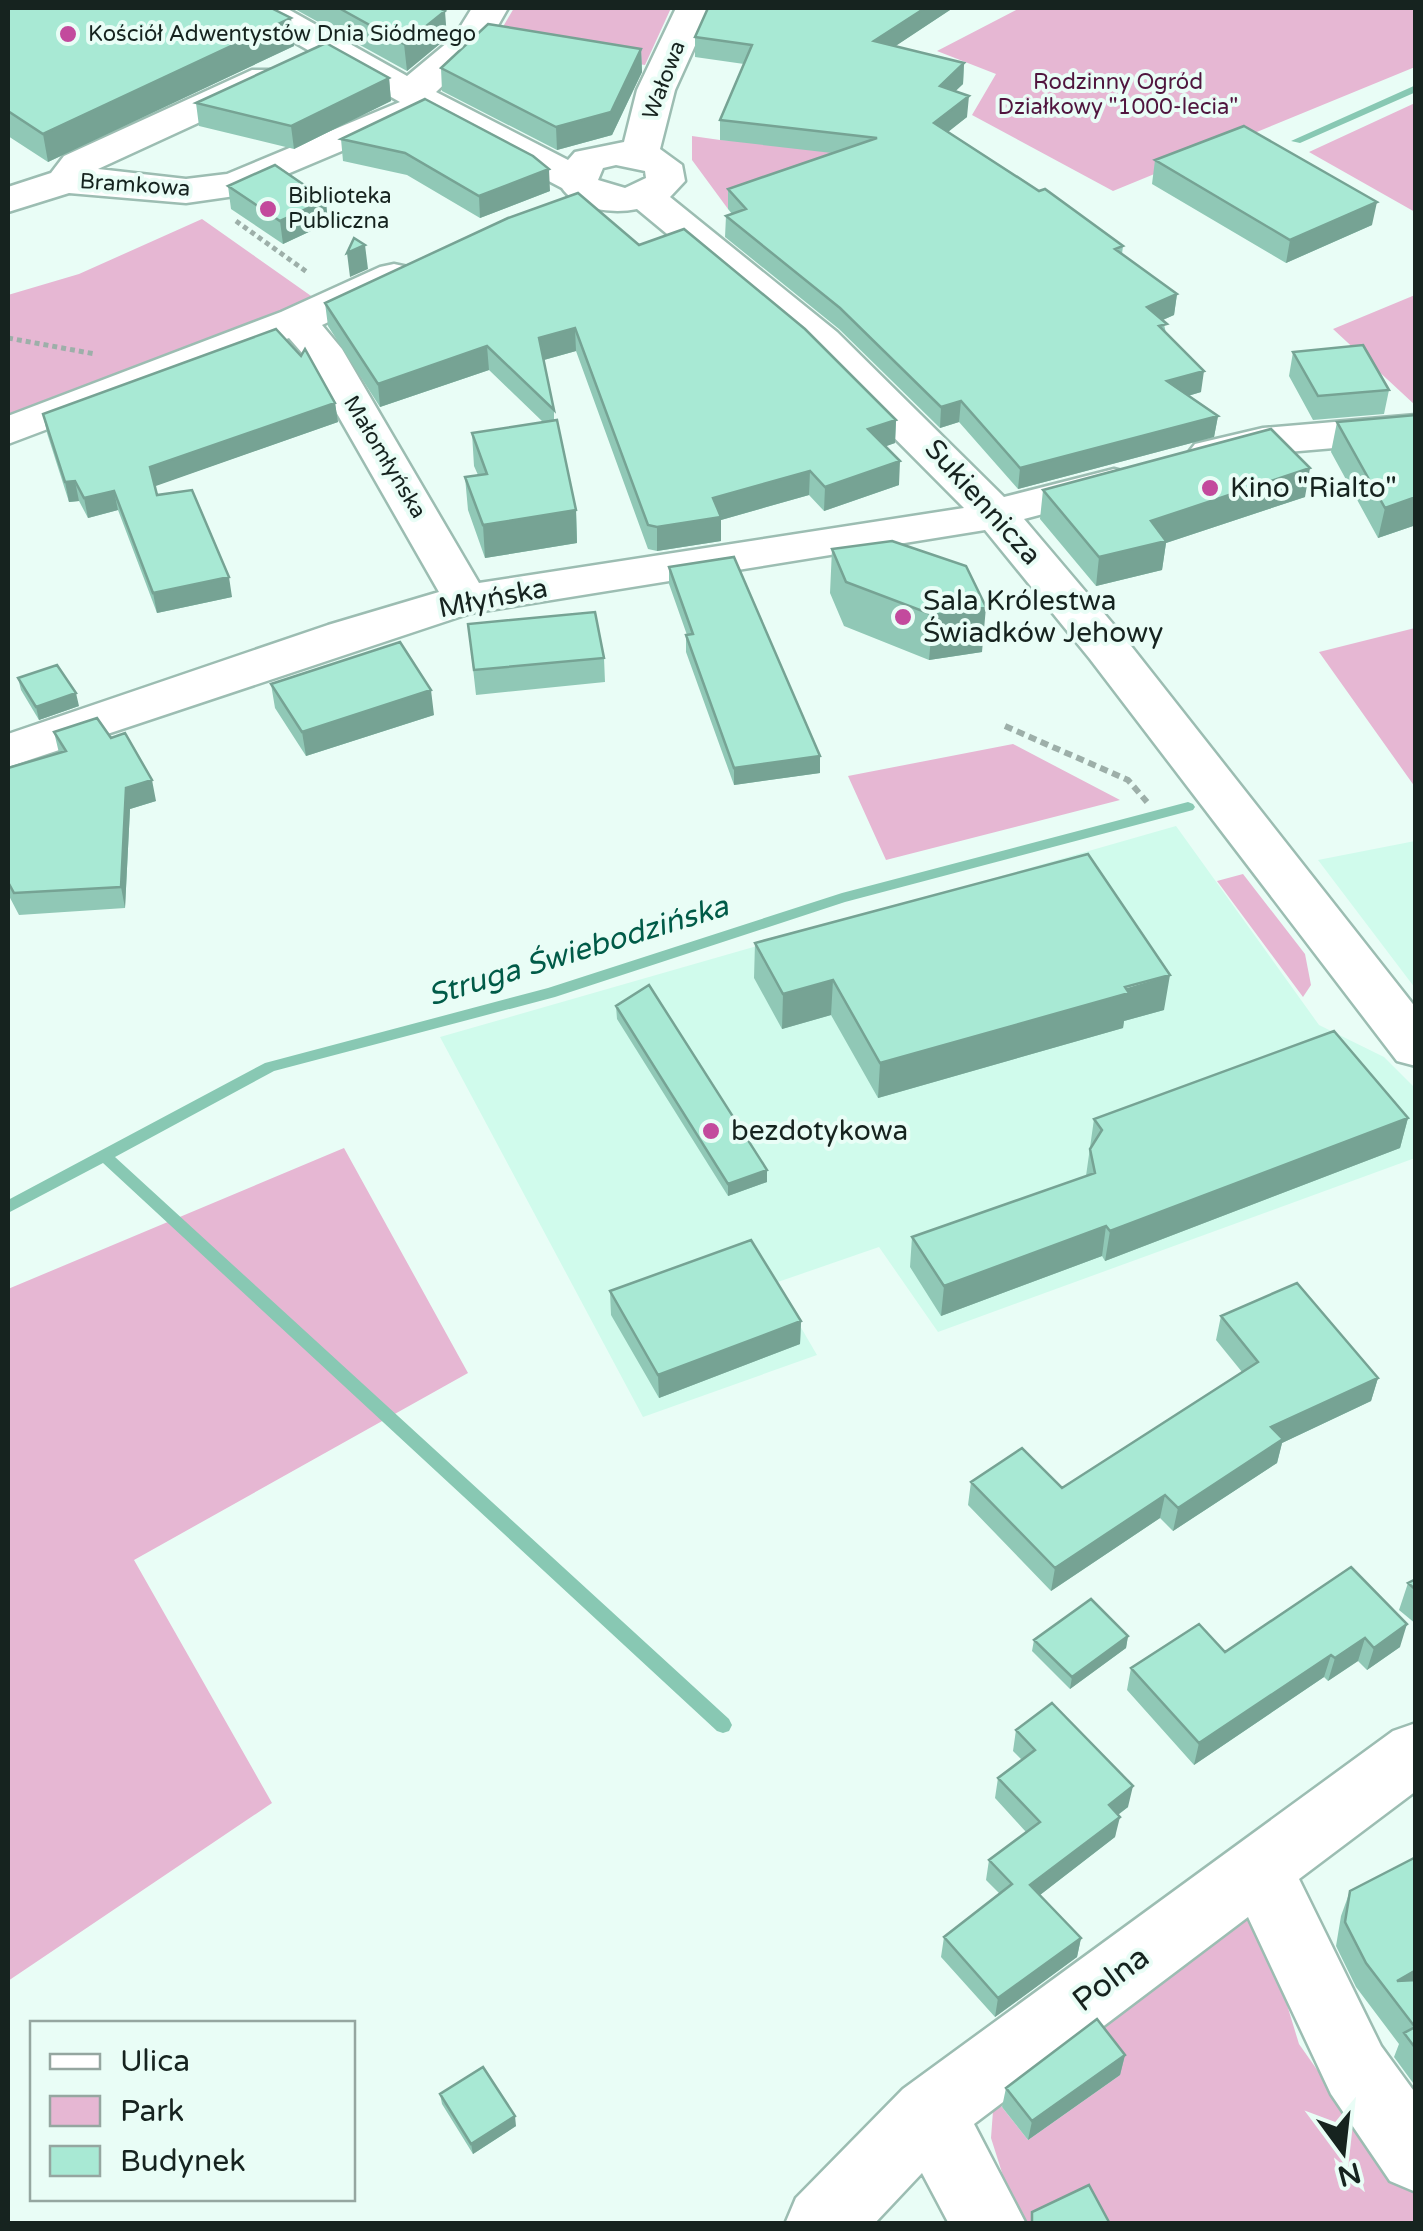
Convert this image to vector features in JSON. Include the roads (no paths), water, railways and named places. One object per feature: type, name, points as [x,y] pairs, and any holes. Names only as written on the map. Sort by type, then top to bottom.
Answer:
[{"type":"street","points":[[262,8],[329,44],[573,193],[613,200],[646,196],[666,181],[667,172],[662,165],[640,154],[615,153],[580,166],[573,193]]},
{"type":"street","points":[[422,100],[418,86],[475,40],[490,8]]},
{"type":"street","name":"Wałowa","points":[[640,154],[656,90],[694,8]]},
{"type":"street","points":[[30,184],[237,91],[329,44]]},
{"type":"street","name":"Bramkowa","points":[[30,184],[108,181],[186,191],[236,184],[325,150],[422,100]]},
{"type":"street","name":"Sukiennicza","points":[[646,196],[822,341],[996,514],[1065,594],[1416,1047]]},
{"type":"street","points":[[8,431],[296,321],[344,299],[407,259]]},
{"type":"street","name":"Małomłyńska","points":[[296,321],[321,350],[466,598]]},
{"type":"street","name":"Młyńska","points":[[8,751],[466,598],[996,514],[1264,441],[1416,428]]},
{"type":"street","name":"Polna","points":[[822,2224],[929,2114],[1416,1752]]},
{"type":"street","points":[[1260,1868],[1356,2070],[1416,2156]]},
{"type":"street","points":[[929,2114],[988,2224]]},
{"type":"waterway","points":[[1296,141],[1416,88]]},
{"type":"waterway","name":"Struga Świebodzińska","points":[[104,1155],[270,1067],[550,993],[842,898],[1188,807]]},
{"type":"waterway","name":"Struga Świebodzińska","points":[[8,1207],[104,1155]]},
{"type":"waterway","points":[[104,1155],[723,1725]]},
{"type":"place","name":"Kościół Adwentystów Dnia Siódmego","points":[[68,34]]},
{"type":"place","name":"Biblioteka Publiczna","points":[[268,209]]},
{"type":"place","name":"Kino \"Rialto\"","points":[[1210,488]]},
{"type":"place","name":"Sala Królestwa Świadków Jehowy","points":[[903,617]]},
{"type":"place","name":"bezdotykowa","points":[[711,1131]]},
{"type":"park label","name":"Rodzinny Ogród Działkowy \"1000-lecia\"","points":[[1118,94]]}]
